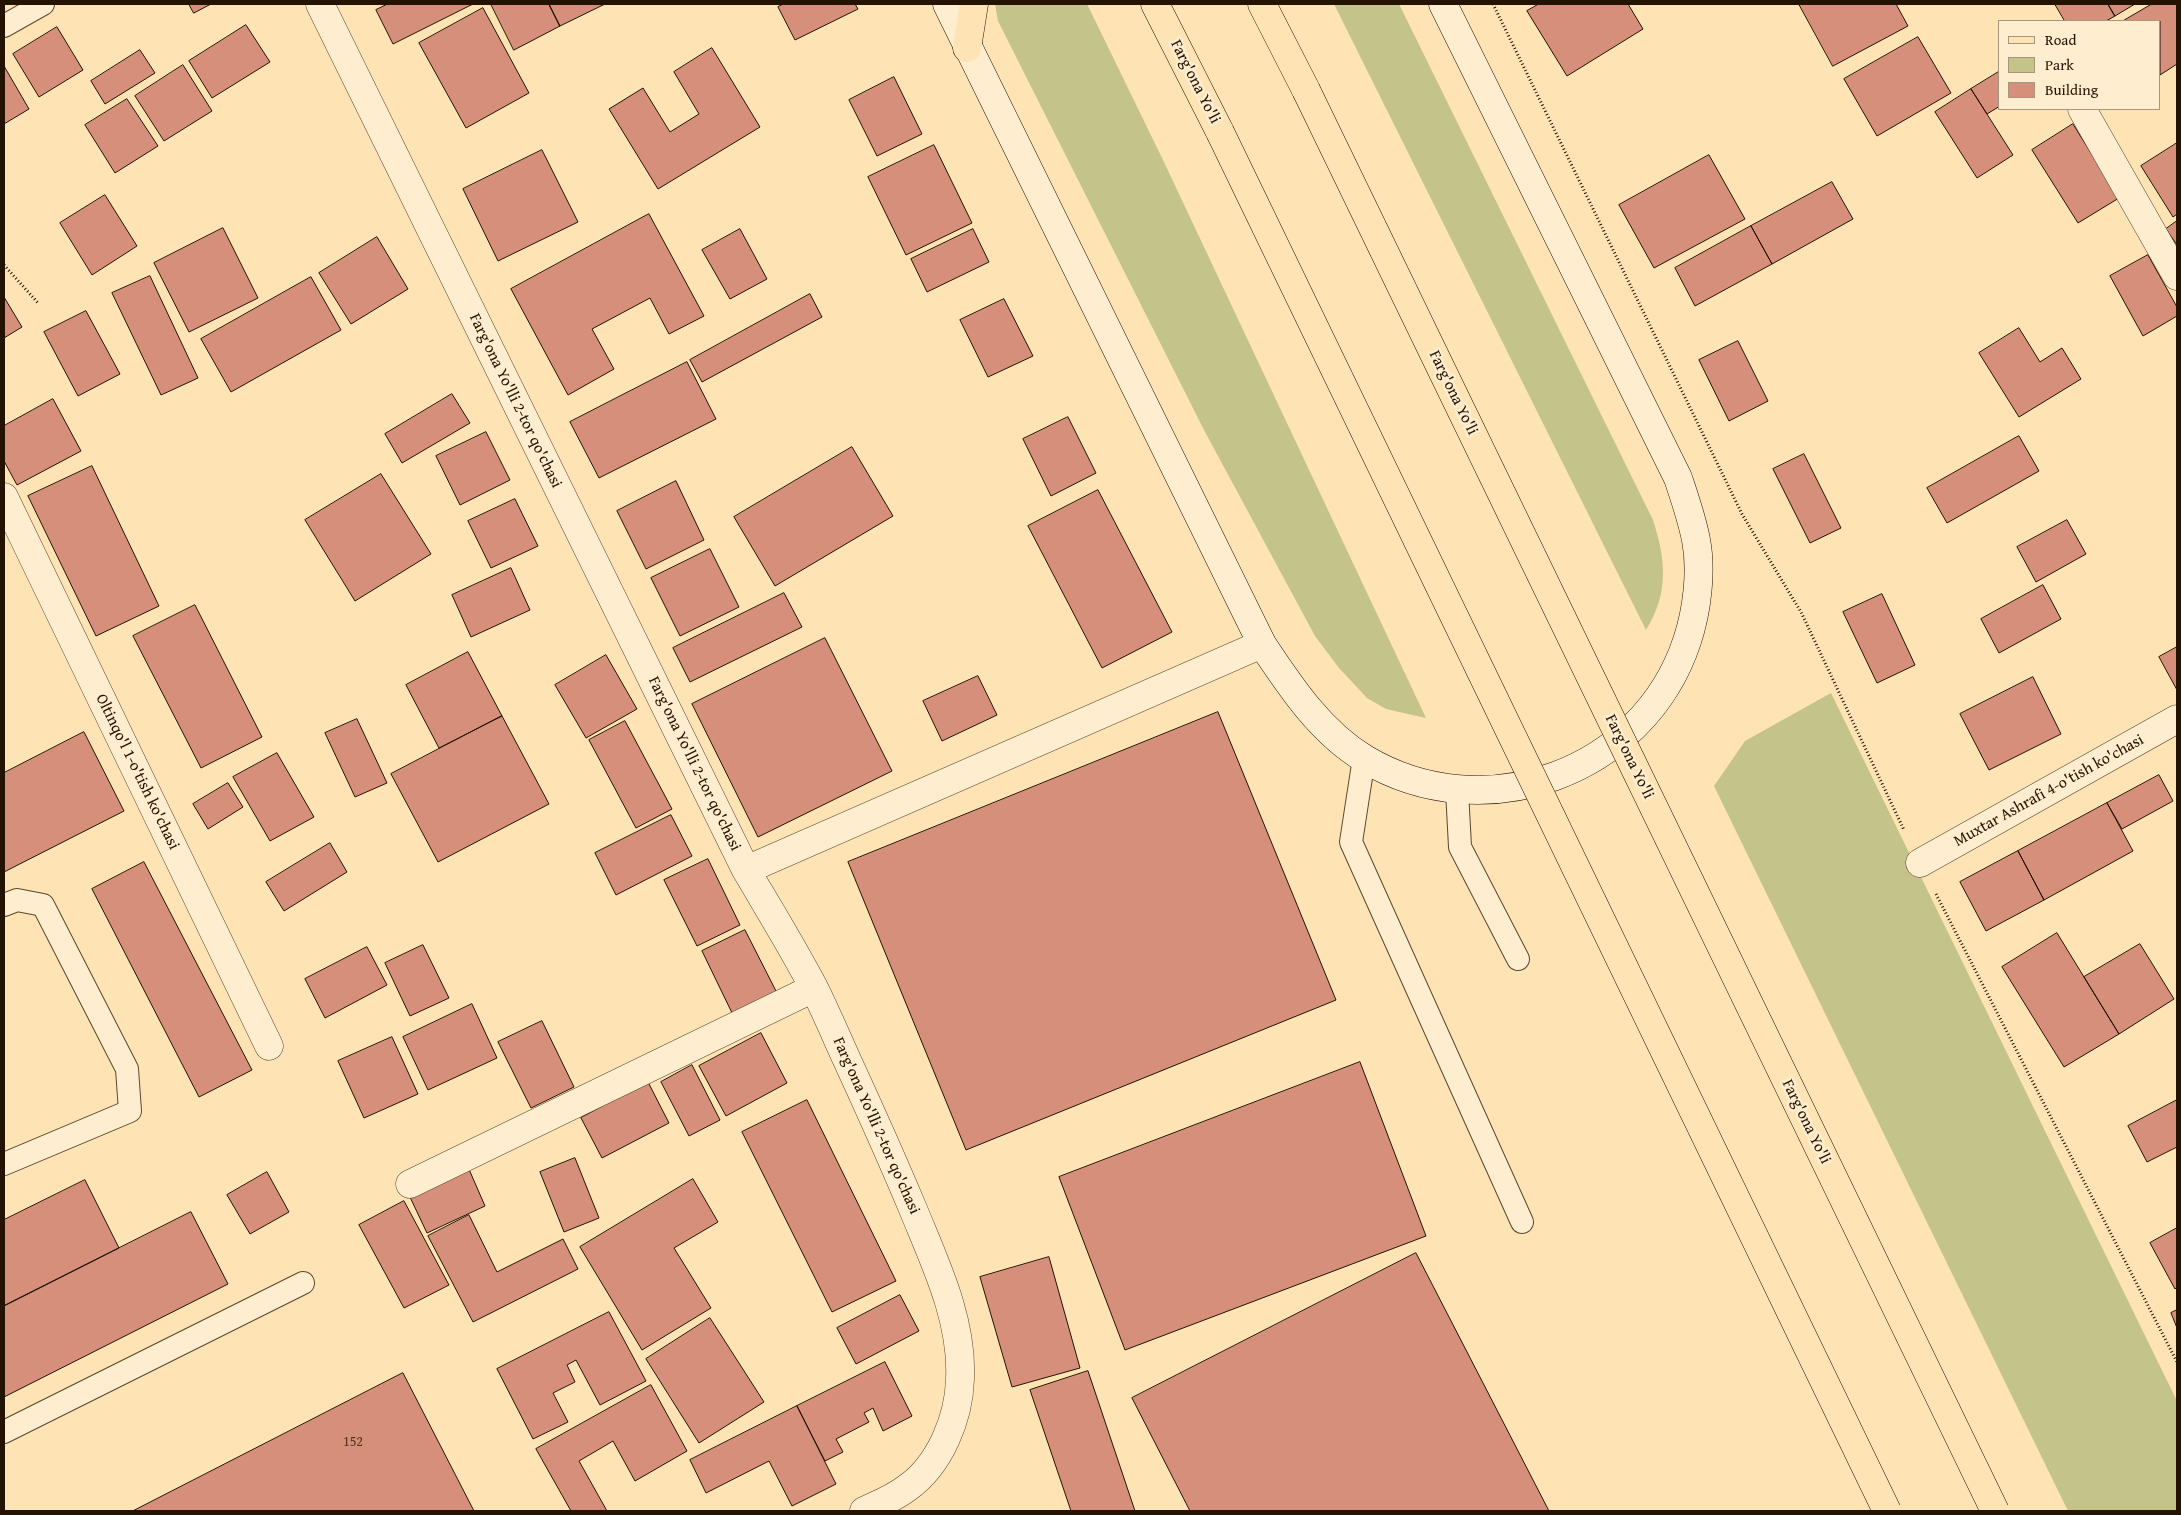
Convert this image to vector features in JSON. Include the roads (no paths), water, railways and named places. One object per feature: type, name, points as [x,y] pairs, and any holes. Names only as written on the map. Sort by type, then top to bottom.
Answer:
[{"type":"main road","points":[[967,48],[974,4]]},
{"type":"main road","name":"Farg'ona Yo'li","points":[[1155,4],[1220,132],[1887,1511]]},
{"type":"main road","name":"Farg'ona Yo'li","points":[[1262,4],[1306,90],[1994,1511]]},
{"type":"street","name":"Farg'ona Yo'lli 2-tor qo'chasi","points":[[320,4],[746,870],[814,988],[890,1154],[928,1245],[957,1329],[961,1355],[956,1407],[938,1454],[924,1473],[909,1487],[888,1501],[864,1511]]},
{"type":"street","points":[[947,4],[1262,644],[1314,714],[1336,738],[1364,758],[1400,776],[1424,784],[1457,790],[1489,790],[1523,787],[1554,778],[1585,764],[1612,746],[1637,724],[1658,698],[1676,670],[1688,640],[1695,607],[1698,574],[1696,542],[1678,478],[1443,4]]},
{"type":"street","points":[[2083,110],[2177,276]]},
{"type":"street","name":"Oltinqo'l 1-o'tish ko'chasi","points":[[4,497],[269,1046]]},
{"type":"street","points":[[746,870],[1262,644]]},
{"type":"street","name":"Muxtar Ashrafi 4-o'tish ko'chasi","points":[[1920,863],[2177,719]]},
{"type":"street","points":[[410,1184],[814,988]]},
{"type":"lane","points":[[4,26],[43,4]]},
{"type":"lane","points":[[1364,758],[1351,842],[1522,1222]]},
{"type":"lane","points":[[1457,790],[1460,847],[1518,959]]},
{"type":"lane","points":[[4,905],[17,900],[43,905],[127,1069],[130,1111],[4,1164]]},
{"type":"lane","points":[[4,1432],[303,1282]]}]
